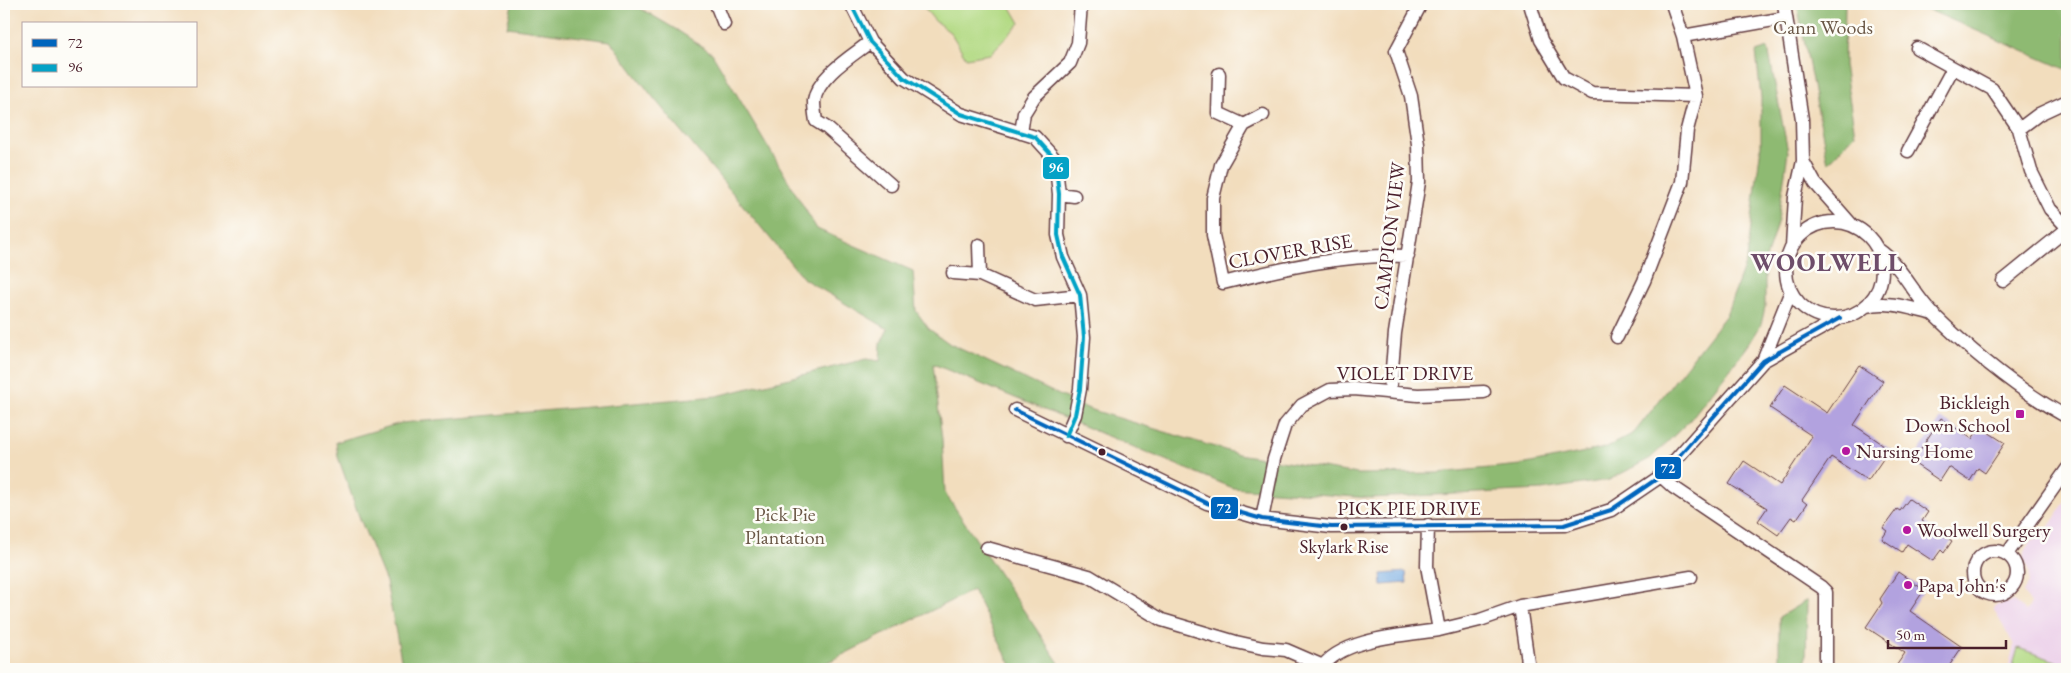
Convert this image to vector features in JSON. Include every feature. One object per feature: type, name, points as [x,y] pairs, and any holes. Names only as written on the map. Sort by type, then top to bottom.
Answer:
[{"type":"street","points":[[716,4],[724,24]]},
{"type":"street","points":[[851,4],[870,42],[904,78],[961,114],[1035,137],[1055,158],[1059,194],[1058,235],[1063,257],[1080,295],[1084,337],[1080,389],[1075,415],[1066,436]]},
{"type":"street","points":[[1021,133],[1024,112],[1034,97],[1070,63],[1078,43],[1081,4]]},
{"type":"street","name":"CAMPION VIEW","points":[[1390,392],[1395,333],[1418,182],[1418,144],[1411,96],[1396,51],[1421,4]]},
{"type":"street","points":[[1530,4],[1541,40],[1564,78],[1592,93],[1696,96]]},
{"type":"street","points":[[1617,337],[1644,281],[1682,182],[1687,130],[1696,96],[1683,36],[1672,4]]},
{"type":"street","points":[[1784,4],[1802,119],[1803,161],[1795,197],[1792,246]]},
{"type":"street","points":[[1683,36],[1785,18]]},
{"type":"street","points":[[870,42],[833,70],[820,87],[814,100],[816,121],[827,128],[891,185]]},
{"type":"street","points":[[1917,48],[1992,89],[2019,129],[2031,171],[2050,209],[2067,228],[2004,281]]},
{"type":"street","points":[[1908,151],[1953,68]]},
{"type":"street","points":[[1219,74],[1218,113],[1244,125],[1263,115]]},
{"type":"street","points":[[2019,129],[2039,114],[2067,101]]},
{"type":"street","name":"CLOVER RISE","points":[[1244,125],[1221,165],[1213,198],[1213,235],[1223,283],[1295,265],[1381,255],[1408,256]]},
{"type":"street","points":[[1803,161],[1815,182],[1852,224],[1868,234],[1879,250],[1890,258],[1934,314],[2003,375],[2067,417]]},
{"type":"street","points":[[1059,194],[1074,196]]},
{"type":"street","points":[[1852,224],[1824,222],[1811,227],[1792,246],[1786,261],[1786,276],[1791,291],[1799,303],[1811,312],[1825,318],[1840,318],[1854,314],[1867,306],[1877,303],[1934,314]]},
{"type":"street","points":[[979,245],[980,275]]},
{"type":"street","points":[[1867,306],[1879,290],[1883,270],[1879,250]]},
{"type":"street","points":[[953,273],[980,275],[1035,300],[1080,295]]},
{"type":"street","name":"PICK PIE DRIVE","points":[[1763,361],[1791,291]]},
{"type":"street","name":"PICK PIE DRIVE","points":[[1015,410],[1207,502],[1262,519],[1331,527],[1428,525],[1506,527],[1564,525],[1611,510],[1661,476],[1763,361],[1840,318]]},
{"type":"street","name":"VIOLET DRIVE","points":[[1262,519],[1274,459],[1285,425],[1302,405],[1330,390],[1354,389],[1418,395],[1484,392]]},
{"type":"street","points":[[2007,554],[2067,469]]},
{"type":"street","points":[[1661,476],[1673,487],[1821,586],[1826,592],[1826,669]]},
{"type":"street","points":[[1428,525],[1427,566],[1439,630]]},
{"type":"street","points":[[987,548],[1089,576],[1162,620],[1236,642],[1264,648],[1286,650],[1322,668],[1346,648],[1382,638],[1439,630],[1480,620],[1520,606],[1690,577]]},
{"type":"street","points":[[1520,606],[1529,669]]},
{"type":"shaded area","points":[[2067,486],[2067,669],[2008,669],[2014,645],[1994,610],[1994,606],[2013,601],[2025,611],[2029,607],[2031,603],[2023,593],[2028,582],[2029,572],[2023,559],[2024,552],[2032,540],[2042,537],[2052,522],[2066,500],[2064,491]]},
{"type":"green space","name":"Pick Pie Plantation","points":[[512,4],[633,4],[712,53],[817,229],[913,271],[916,311],[929,329],[950,344],[1089,409],[1238,454],[1358,474],[1437,473],[1521,465],[1605,448],[1634,433],[1726,315],[1747,259],[1761,145],[1761,98],[1756,52],[1768,48],[1788,152],[1778,220],[1765,262],[1765,307],[1761,325],[1748,346],[1690,420],[1651,458],[1609,480],[1542,490],[1370,498],[1233,488],[933,364],[942,439],[945,493],[1063,669],[1013,669],[973,590],[814,669],[403,669],[386,582],[360,519],[338,457],[336,442],[401,423],[717,396],[866,359],[880,361],[881,343],[888,329],[804,279],[652,96],[610,41],[507,27]]},
{"type":"green space","points":[[921,4],[1009,4],[1020,23],[990,54],[966,58],[951,33],[935,21]]},
{"type":"green space","name":"Cann Woods","points":[[1797,4],[1845,4],[1844,65],[1855,134],[1828,163]]},
{"type":"green space","name":"Cann Woods","points":[[1915,4],[2067,4],[2067,70]]},
{"type":"green space","points":[[1807,600],[1806,669],[1779,669],[1779,617]]},
{"type":"green space","points":[[2018,648],[2067,665],[2067,669],[2012,669]]},
{"type":"water","points":[[1406,572],[1407,583],[1382,585],[1381,574]]},
{"type":"building","name":"Nursing Home","points":[[1859,365],[1883,381],[1854,425],[1890,449],[1868,481],[1831,457],[1802,500],[1807,504],[1796,520],[1791,517],[1778,535],[1758,521],[1767,508],[1729,484],[1744,461],[1780,485],[1812,436],[1770,408],[1785,385],[1827,413]]},
{"type":"building","points":[[1941,418],[1972,439],[1980,427],[2005,443],[1985,473],[1978,468],[1970,481],[1949,467],[1940,481],[1912,462]]},
{"type":"building","name":"Woolwell Surgery","points":[[1909,499],[1928,512],[1922,521],[1952,541],[1944,553],[1941,550],[1933,561],[1907,544],[1902,552],[1882,539],[1887,531],[1883,528],[1897,509],[1900,511]]},
{"type":"building","points":[[1898,572],[1924,590],[1910,611],[1962,647],[1947,669],[1894,669],[1905,653],[1866,627],[1882,603],[1880,599]]},
{"type":"transit line","name":"96","points":[[851,4],[870,42],[904,78],[961,114],[1035,137],[1055,159],[1059,194],[1058,235],[1063,257],[1080,295],[1084,337],[1080,389],[1075,415],[1066,436]]},
{"type":"transit line","name":"72","points":[[1015,410],[1207,503],[1262,519],[1331,527],[1564,525],[1611,510],[1661,476],[1763,361],[1840,318]]},
{"type":"place","name":"Bickleigh Down School","points":[[2020,414]]},
{"type":"place","name":"Nursing Home","points":[[1846,451]]},
{"type":"place","name":"Skylark Rise","points":[[1344,527]]},
{"type":"place","name":"Woolwell Surgery","points":[[1907,530]]},
{"type":"place","name":"Papa John's","points":[[1908,585]]},
{"type":"district","name":"WOOLWELL","points":[[1827,262]]}]
